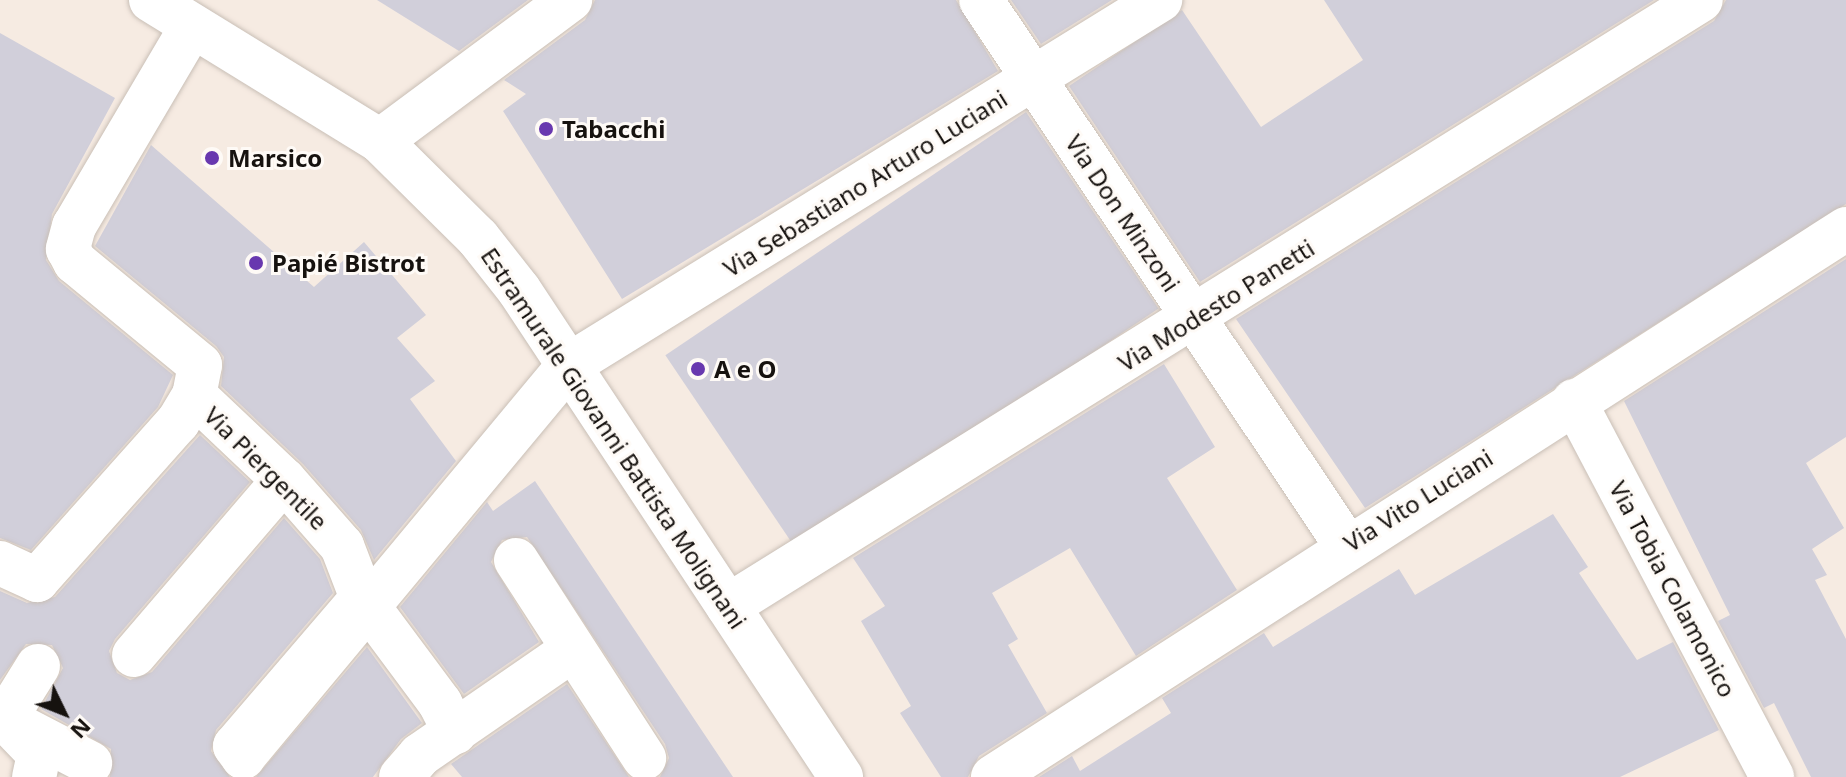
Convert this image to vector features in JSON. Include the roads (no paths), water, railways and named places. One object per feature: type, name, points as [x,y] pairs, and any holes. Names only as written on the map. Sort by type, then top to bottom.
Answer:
[{"type":"street","name":"Estramurale Giovanni Battista Molignani","points":[[151,0],[380,141],[478,238],[569,365],[841,777]]},
{"type":"street","points":[[380,141],[570,0]]},
{"type":"street","name":"Via Don Minzoni","points":[[981,0],[1346,545]]},
{"type":"street","name":"Via Sebastiano Arturo Luciani","points":[[362,598],[235,746],[243,757],[569,365],[1160,0]]},
{"type":"street","name":"Via Modesto Panetti","points":[[728,606],[1194,320],[1701,0]]},
{"type":"street","name":"Via Piergentile","points":[[192,26],[74,226],[68,249],[75,262],[200,365],[202,379],[194,395],[284,480],[342,546],[429,760]]},
{"type":"street","name":"Via Vito Luciani","points":[[993,777],[1346,545],[1846,229]]},
{"type":"street","points":[[0,563],[37,580],[178,422],[194,395]]},
{"type":"street","name":"Via Tobia Colamonico","points":[[1574,401],[1772,777]]},
{"type":"street","points":[[134,655],[284,480]]},
{"type":"street","points":[[516,560],[571,651],[644,758]]},
{"type":"street","points":[[429,760],[571,651]]},
{"type":"street","points":[[3,718],[38,666]]},
{"type":"street","points":[[3,718],[90,763]]},
{"type":"street","points":[[3,718],[39,754],[34,777]]},
{"type":"place","name":"Tabacchi","points":[[546,129]]},
{"type":"place","name":"Marsico","points":[[212,158]]},
{"type":"place","name":"Papié Bistrot","points":[[256,263]]},
{"type":"place","name":"A e O","points":[[698,369]]}]
